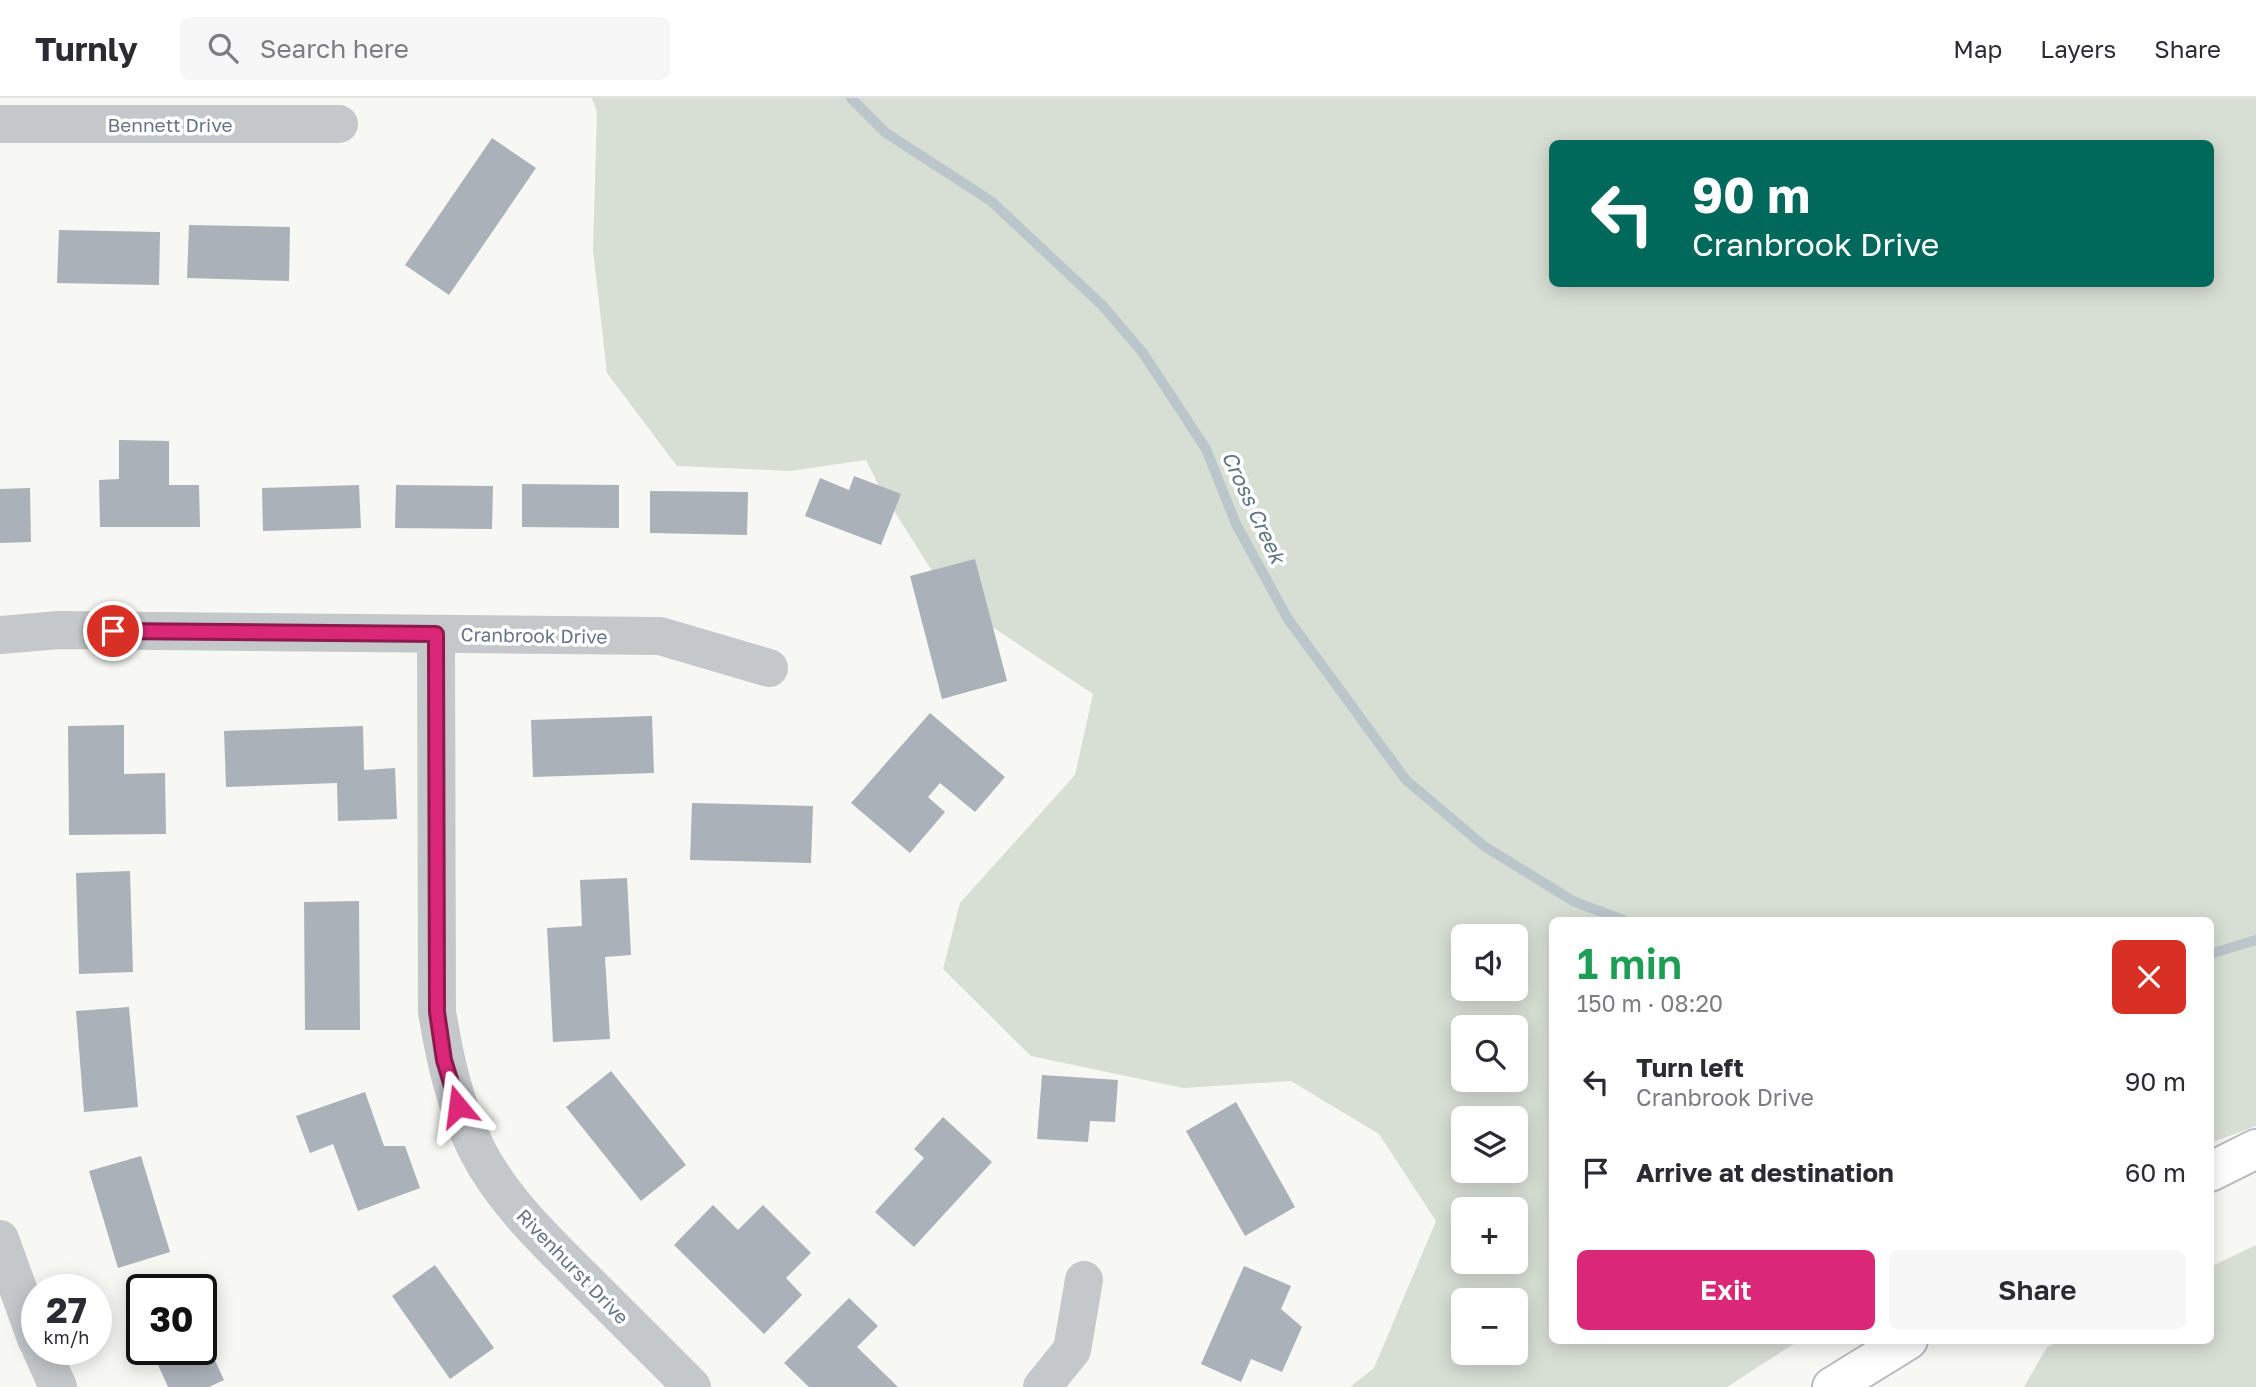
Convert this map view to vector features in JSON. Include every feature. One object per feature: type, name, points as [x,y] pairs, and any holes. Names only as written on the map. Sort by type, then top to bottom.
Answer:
[{"type":"main road","points":[[2214,1170],[2256,1149]]},
{"type":"main road","points":[[1832,1387],[1902,1344]]},
{"type":"street","name":"Bennett Drive","points":[[0,124],[340,124]]},
{"type":"street","name":"Cranbrook Drive","points":[[0,635],[59,630],[660,636],[769,668]]},
{"type":"street","name":"Rivenhurst Drive","points":[[436,634],[437,1012],[444,1060],[458,1106],[478,1151],[503,1191],[534,1229],[692,1387]]},
{"type":"street","points":[[0,1239],[21,1297]]},
{"type":"street","points":[[1042,1387],[1072,1350],[1084,1280]]},
{"type":"street","points":[[48,1365],[58,1387]]},
{"type":"shaded area","points":[[592,98],[2256,98],[2256,1126],[2214,1142],[2214,917],[1549,917],[1549,1344],[1793,1344],[1727,1387],[1350,1387],[1374,1368],[1436,1221],[1379,1134],[1291,1081],[1183,1088],[1031,1056],[943,969],[960,903],[1075,775],[1093,694],[949,598],[881,490],[866,460],[790,471],[677,466],[607,373],[593,250],[597,112]]},
{"type":"shaded area","points":[[2256,1245],[2256,1387],[2024,1387],[2047,1347],[2054,1344],[2214,1344],[2214,1265]]},
{"type":"building","points":[[492,138],[536,168],[449,295],[405,265]]},
{"type":"building","points":[[189,225],[290,227],[289,281],[187,278]]},
{"type":"building","points":[[59,230],[160,232],[159,285],[57,283]]},
{"type":"building","points":[[119,440],[169,441],[169,485],[199,485],[200,527],[100,527],[99,480],[119,479]]},
{"type":"building","points":[[854,476],[901,494],[881,545],[805,516],[820,478],[849,490]]},
{"type":"building","points":[[522,484],[619,485],[619,528],[522,527]]},
{"type":"building","points":[[359,485],[361,528],[263,531],[262,488]]},
{"type":"building","points":[[396,485],[493,486],[492,529],[395,528]]},
{"type":"building","points":[[30,488],[31,542],[0,543],[0,489]]},
{"type":"building","points":[[650,491],[748,492],[747,535],[650,533]]},
{"type":"building","points":[[975,559],[1007,681],[942,699],[910,576]]},
{"type":"building","points":[[930,713],[1005,777],[975,812],[940,783],[928,797],[945,812],[910,853],[851,803]]},
{"type":"building","points":[[652,716],[654,773],[533,777],[531,720]]},
{"type":"building","points":[[124,725],[124,774],[165,773],[166,834],[69,835],[68,726]]},
{"type":"building","points":[[363,726],[364,770],[395,768],[397,819],[338,821],[337,783],[226,787],[224,731]]},
{"type":"building","points":[[692,803],[813,806],[811,863],[690,860]]},
{"type":"building","points":[[130,871],[133,972],[79,974],[76,873]]},
{"type":"building","points":[[627,878],[631,955],[605,957],[610,1039],[553,1042],[547,928],[582,926],[580,880]]},
{"type":"building","points":[[359,901],[360,1030],[305,1030],[304,902]]},
{"type":"building","points":[[129,1007],[138,1107],[84,1112],[76,1011]]},
{"type":"building","points":[[611,1071],[686,1165],[641,1201],[566,1107]]},
{"type":"building","points":[[1042,1075],[1118,1080],[1115,1122],[1090,1121],[1088,1142],[1037,1139]]},
{"type":"building","points":[[365,1092],[384,1146],[405,1146],[420,1188],[358,1211],[333,1144],[310,1153],[296,1116]]},
{"type":"building","points":[[1236,1102],[1295,1207],[1245,1236],[1186,1131]]},
{"type":"building","points":[[943,1117],[992,1162],[914,1247],[875,1212],[924,1158],[914,1149]]},
{"type":"building","points":[[141,1156],[170,1252],[118,1268],[89,1171]]},
{"type":"building","points":[[713,1205],[738,1230],[763,1205],[811,1253],[786,1278],[802,1295],[764,1334],[674,1245]]},
{"type":"building","points":[[435,1265],[494,1348],[450,1379],[392,1296]]},
{"type":"building","points":[[1244,1266],[1291,1286],[1281,1309],[1302,1327],[1282,1372],[1251,1359],[1241,1382],[1201,1364]]},
{"type":"building","points":[[849,1298],[878,1326],[857,1347],[898,1387],[809,1387],[784,1363]]},
{"type":"building","points":[[158,1365],[217,1365],[224,1380],[209,1387],[168,1387]]},
{"type":"waterway","name":"Cross Creek","points":[[851,98],[886,133],[991,201],[1103,306],[1143,353],[1206,449],[1236,524],[1288,619],[1406,780],[1484,846],[1573,901],[1615,917]]},
{"type":"waterway","name":"Cross Creek","points":[[2214,953],[2256,940]]},
{"type":"route","points":[[113,631],[436,634],[437,1012],[444,1060],[458,1106]]}]
